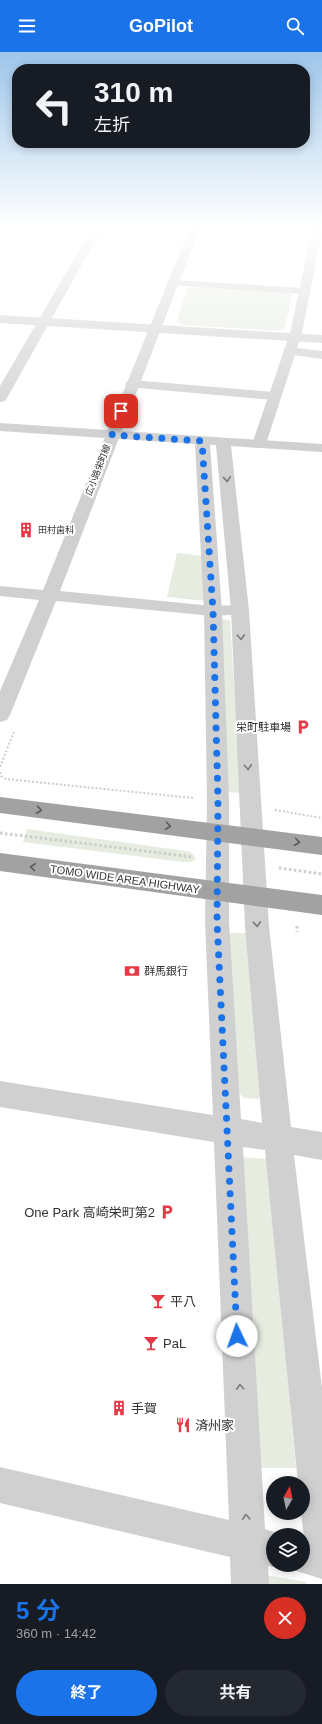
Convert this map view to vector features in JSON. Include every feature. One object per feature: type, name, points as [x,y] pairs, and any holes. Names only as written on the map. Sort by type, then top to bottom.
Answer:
[{"type":"highway","points":[[0,805],[313,844]]},
{"type":"highway","name":"TOMO WIDE AREA HIGHWAY","points":[[0,862],[322,905]]},
{"type":"street","points":[[0,398],[59,296]]},
{"type":"street","name":"広小路栄町線","points":[[0,715],[49,596],[168,296]]},
{"type":"street","points":[[259,444],[294,338],[304,296]]},
{"type":"street","points":[[0,319],[322,340]]},
{"type":"street","points":[[289,351],[322,355]]},
{"type":"street","points":[[132,384],[274,396]]},
{"type":"street","points":[[0,427],[322,448]]},
{"type":"street","points":[[212,441],[240,610],[249,805],[256,897],[278,1138],[322,1540]]},
{"type":"street","points":[[212,441],[213,611],[218,800],[217,921],[227,1130],[260,1546],[250,1584]]},
{"type":"street","points":[[0,591],[213,611],[240,610]]},
{"type":"street","points":[[0,1094],[322,1146]]},
{"type":"street","points":[[0,1485],[260,1546]]},
{"type":"street","points":[[310,1558],[322,1561]]},
{"type":"path","points":[[0,772],[1,776],[6,779],[218,800]]},
{"type":"path","points":[[249,805],[322,818]]},
{"type":"path","points":[[0,834],[196,858]]},
{"type":"path","points":[[297,932],[299,902],[313,844]]},
{"type":"path","points":[[275,868],[322,874]]},
{"type":"shaded area","points":[[184,296],[292,296],[285,328],[280,331],[184,325],[177,321]]},
{"type":"shaded area","points":[[177,553],[204,556],[206,601],[167,597]]},
{"type":"shaded area","points":[[218,619],[230,620],[241,793],[226,792]]},
{"type":"shaded area","points":[[27,829],[186,851],[192,853],[196,858],[195,860],[189,862],[183,862],[23,842]]},
{"type":"shaded area","points":[[230,933],[245,933],[251,939],[267,1090],[258,1099],[244,1098],[235,1089],[226,936]]},
{"type":"shaded area","points":[[238,1157],[268,1159],[296,1468],[258,1468]]},
{"type":"shaded area","points":[[266,1575],[306,1582],[306,1584],[267,1584]]},
{"type":"place","name":"田村歯科","points":[[26,530]]},
{"type":"place","name":"栄町駐車場","points":[[303,727]]},
{"type":"place","name":"群馬銀行","points":[[132,971]]},
{"type":"place","name":"One Park 高崎栄町第2","points":[[167,1212]]},
{"type":"place","name":"平八","points":[[158,1301]]},
{"type":"place","name":"PaL","points":[[151,1343]]},
{"type":"place","name":"手賀","points":[[119,1408]]},
{"type":"place","name":"済州家","points":[[183,1425]]},
{"type":"route","points":[[121,411],[112,435],[202,441],[213,611],[218,800],[217,921],[237,1336]]}]
